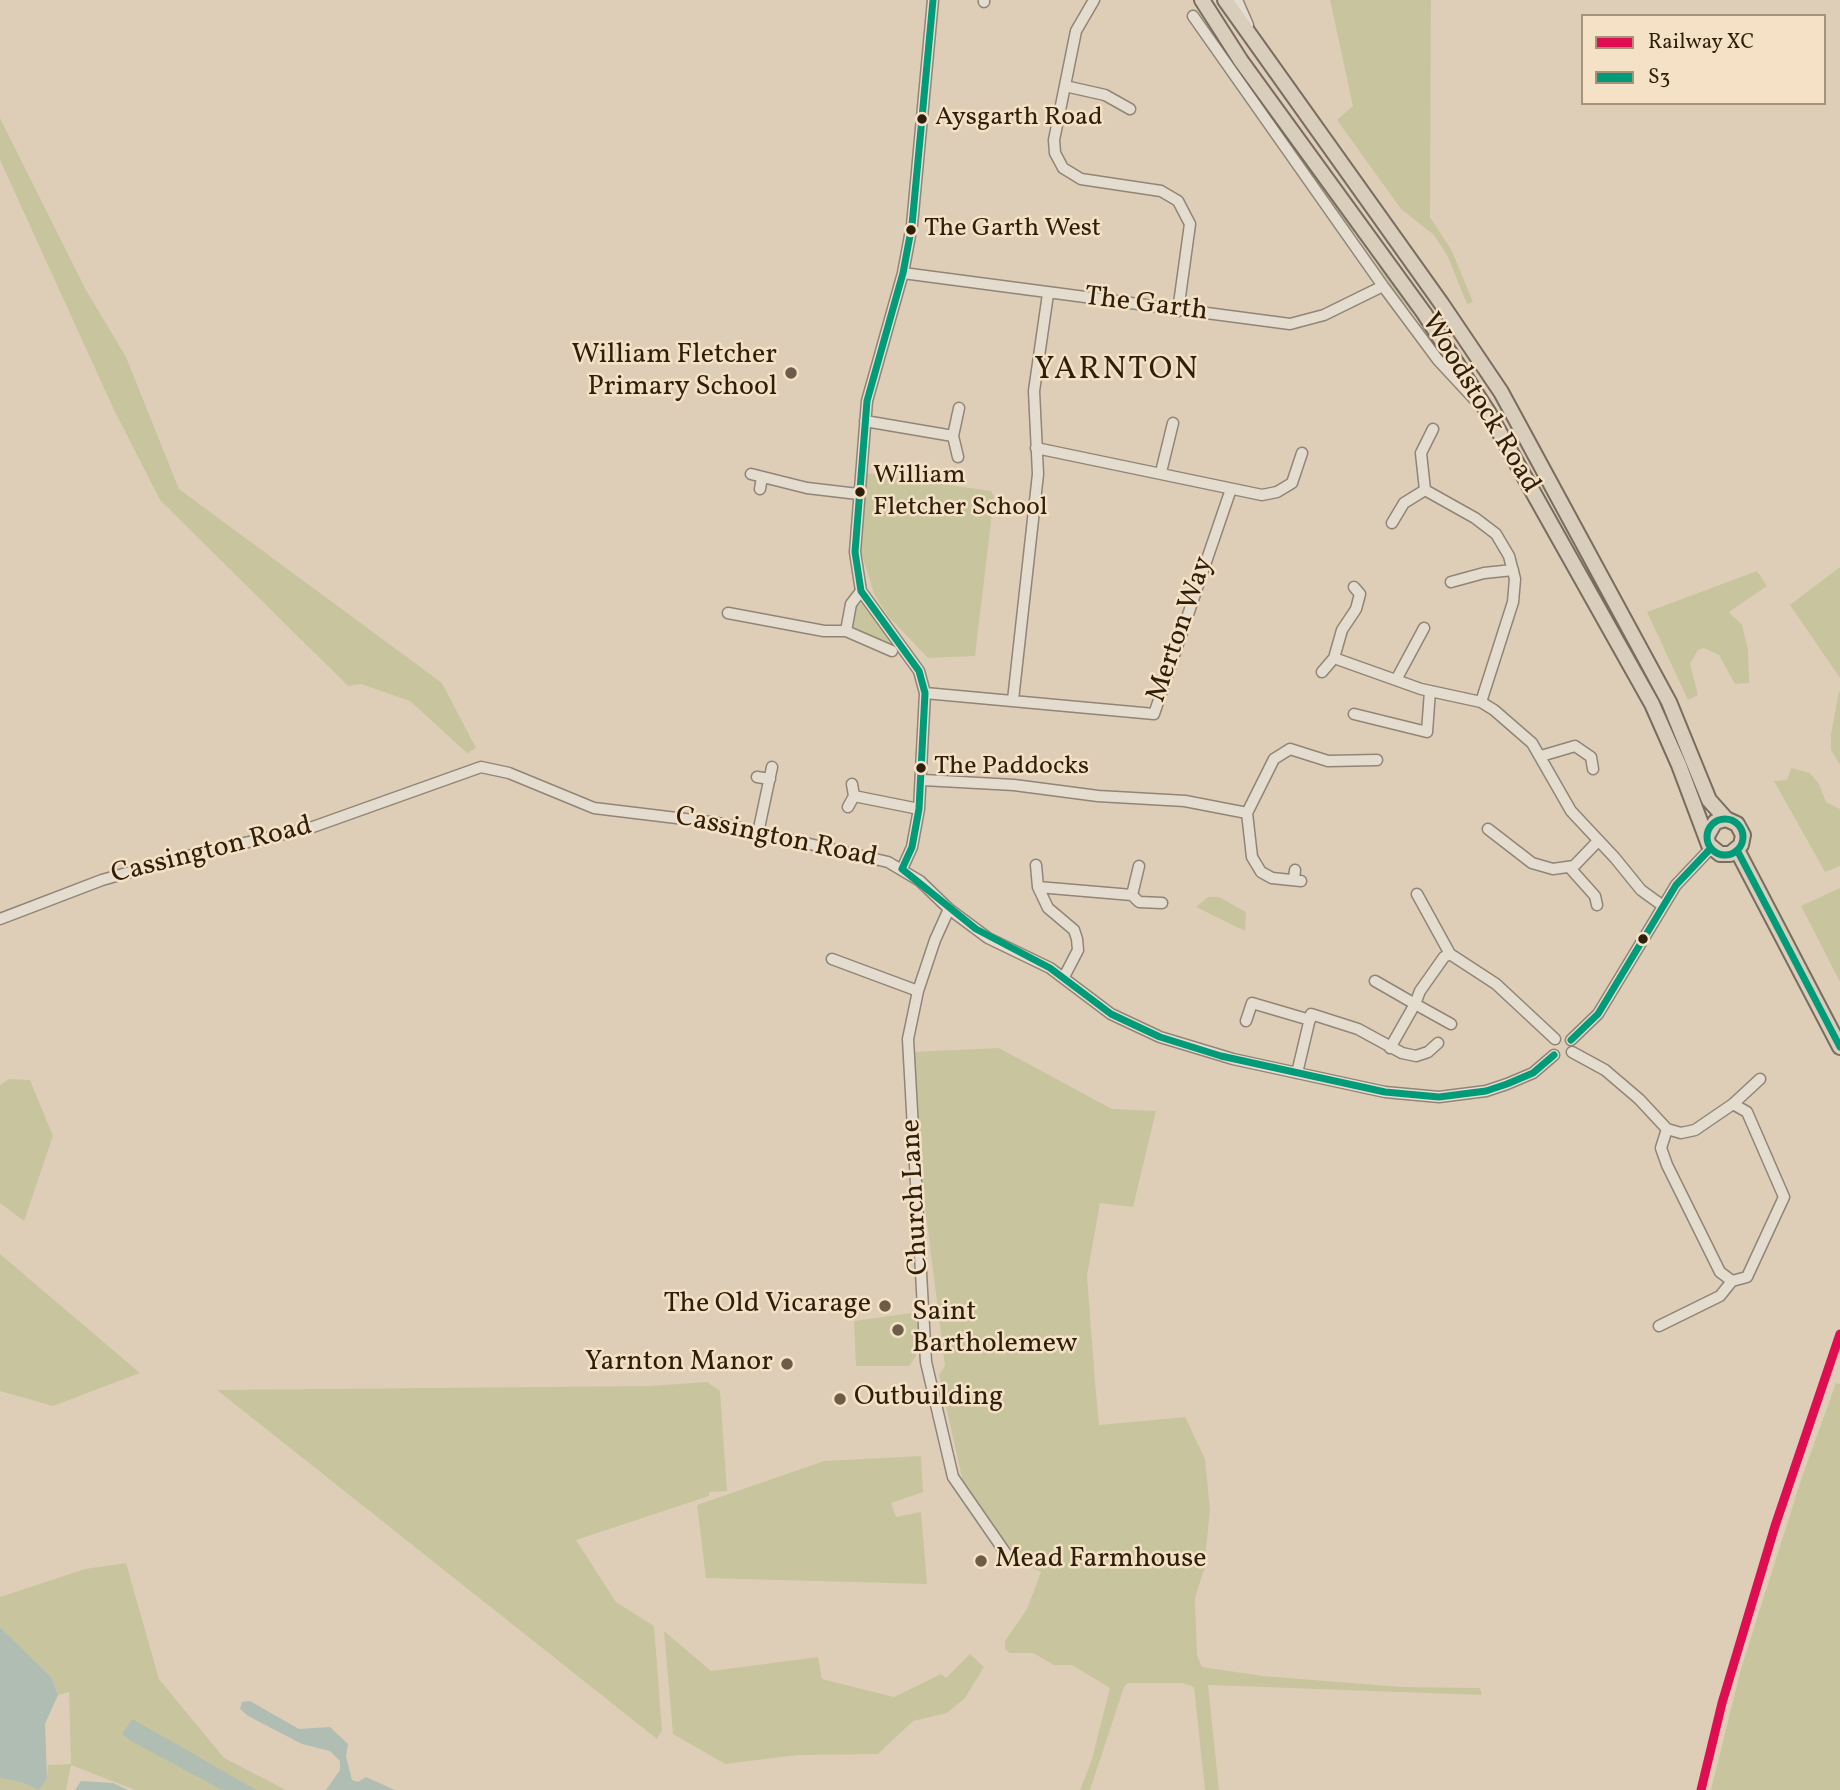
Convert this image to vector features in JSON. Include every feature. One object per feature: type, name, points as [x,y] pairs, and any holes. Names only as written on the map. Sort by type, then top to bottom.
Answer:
[{"type":"highway","name":"Woodstock Road","points":[[1202,0],[1429,321],[1488,412],[1652,704],[1709,842]]},
{"type":"highway","name":"Woodstock Road","points":[[1225,0],[1245,32],[1441,303],[1501,392],[1669,702],[1709,800],[1726,819]]},
{"type":"highway","points":[[1726,819],[1737,824],[1742,831],[1742,842],[1737,850],[1726,855],[1709,842],[1711,826],[1726,819]]},
{"type":"highway","points":[[1737,850],[1840,1047]]},
{"type":"street","points":[[902,869],[912,848],[923,780],[925,693],[919,671],[861,591],[855,560],[865,421],[872,380],[903,273],[914,208],[933,0]]},
{"type":"street","points":[[1094,0],[1076,32],[1054,140],[1055,153],[1063,168],[1081,179],[1165,192],[1185,211],[1189,225],[1178,311]]},
{"type":"street","name":"Woodstock Road","points":[[1237,0],[1249,26],[1245,32]]},
{"type":"street","points":[[1193,16],[1383,286],[1461,387],[1488,412]]},
{"type":"street","points":[[1209,41],[1222,31]]},
{"type":"street","points":[[1065,86],[1105,95],[1130,109]]},
{"type":"street","name":"The Garth","points":[[903,273],[1290,324],[1324,315],[1383,286]]},
{"type":"street","points":[[1013,700],[1035,504],[1034,391],[1048,293]]},
{"type":"street","points":[[1417,331],[1429,321]]},
{"type":"street","points":[[958,457],[953,436],[959,408]]},
{"type":"street","points":[[865,421],[953,436]]},
{"type":"street","points":[[1161,472],[1173,423]]},
{"type":"street","points":[[1425,490],[1421,453],[1433,429]]},
{"type":"street","points":[[1036,448],[1262,495],[1286,488],[1300,468],[1302,453]]},
{"type":"street","points":[[751,474],[806,493],[858,494]]},
{"type":"street","points":[[760,489],[762,477]]},
{"type":"street","name":"Merton Way","points":[[925,693],[1154,714],[1231,489]]},
{"type":"street","points":[[1392,523],[1404,503],[1425,490]]},
{"type":"street","points":[[1425,490],[1487,526],[1504,544],[1513,570],[1513,602],[1481,702]]},
{"type":"street","points":[[1451,582],[1484,573],[1513,570]]},
{"type":"street","points":[[1322,672],[1334,658],[1342,630],[1356,609],[1360,594],[1354,587]]},
{"type":"street","points":[[846,631],[851,604],[861,591]]},
{"type":"street","points":[[728,613],[824,631],[846,631],[892,652]]},
{"type":"street","points":[[1396,680],[1424,628]]},
{"type":"street","points":[[1334,658],[1430,691],[1481,702],[1523,732],[1541,756],[1564,802],[1641,890],[1662,906]]},
{"type":"street","points":[[1354,714],[1427,732],[1430,691]]},
{"type":"street","points":[[1541,756],[1575,746],[1593,755],[1593,769]]},
{"type":"street","points":[[1297,877],[1272,878],[1254,864],[1247,813],[1274,759],[1283,750],[1297,750],[1328,761],[1377,760]]},
{"type":"street","name":"Cassington Road","points":[[0,919],[102,880],[183,857],[310,828],[481,767],[509,773],[594,808],[682,817],[874,859],[902,869],[988,938],[1063,977],[1104,1010],[1147,1032],[1233,1059],[1413,1097],[1439,1097],[1486,1091],[1507,1084],[1533,1073],[1554,1055],[1563,1058],[1572,1052]]},
{"type":"street","points":[[758,833],[772,767]]},
{"type":"street","points":[[757,777],[770,779]]},
{"type":"street","points":[[923,780],[1014,785],[1098,796],[1185,801],[1247,813]]},
{"type":"street","points":[[848,807],[854,796],[852,784]]},
{"type":"street","points":[[854,796],[919,809]]},
{"type":"street","points":[[1488,829],[1532,863],[1553,869],[1570,867],[1581,860],[1598,841]]},
{"type":"street","points":[[1571,1040],[1598,1014],[1662,906],[1709,842]]},
{"type":"street","points":[[1036,865],[1038,887],[1048,908],[1074,930],[1077,939],[1078,950],[1063,977]]},
{"type":"street","points":[[1132,895],[1139,866]]},
{"type":"street","points":[[1570,867],[1595,896],[1597,905]]},
{"type":"street","points":[[1038,887],[1132,895],[1139,902],[1162,903]]},
{"type":"street","points":[[1417,894],[1450,954],[1496,984],[1555,1039]]},
{"type":"street","name":"Church Lane","points":[[949,909],[935,940],[918,991],[908,1039],[926,1362],[953,1477],[1007,1555]]},
{"type":"street","points":[[1390,1048],[1420,991],[1444,957],[1450,954]]},
{"type":"street","points":[[832,959],[918,991]]},
{"type":"street","points":[[1375,981],[1451,1024]]},
{"type":"street","points":[[1246,1021],[1252,1003],[1310,1020]]},
{"type":"street","points":[[1297,1073],[1311,1014],[1358,1029],[1390,1048],[1416,1056],[1428,1052],[1438,1044]]},
{"type":"street","points":[[1554,1055],[1552,1046],[1555,1039],[1563,1036],[1571,1040]]},
{"type":"street","points":[[1571,1040],[1572,1052],[1615,1078],[1667,1129],[1681,1133],[1695,1130],[1733,1104],[1760,1079]]},
{"type":"street","points":[[1659,1326],[1720,1296],[1732,1280],[1747,1277],[1784,1197],[1747,1112],[1733,1104]]},
{"type":"street","points":[[1667,1129],[1661,1148],[1667,1165],[1720,1272],[1732,1280]]},
{"type":"shaded area","points":[[1330,0],[1431,0],[1430,217],[1452,251],[1473,302],[1467,304],[1448,257],[1434,235],[1401,209],[1337,120],[1353,106]]},
{"type":"shaded area","points":[[1224,41],[1353,222],[1354,234],[1377,265],[1394,280],[1419,319],[1388,286],[1224,55],[1220,43]]},
{"type":"shaded area","points":[[0,118],[86,290],[126,357],[179,489],[442,683],[476,748],[467,753],[410,701],[361,684],[348,686],[160,500],[114,410],[0,160]]},
{"type":"shaded area","points":[[866,473],[991,491],[994,496],[975,656],[928,658],[888,616],[874,594],[861,552]]},
{"type":"shaded area","points":[[1840,567],[1840,678],[1790,605]]},
{"type":"shaded area","points":[[1757,571],[1767,586],[1729,612],[1742,625],[1748,650],[1749,683],[1735,684],[1719,655],[1704,648],[1698,650],[1690,664],[1698,695],[1688,700],[1647,612]]},
{"type":"shaded area","points":[[862,603],[903,657],[853,628],[854,608]]},
{"type":"shaded area","points":[[1839,691],[1840,765],[1831,750],[1831,734]]},
{"type":"shaded area","points":[[1791,768],[1810,773],[1819,784],[1826,802],[1840,809],[1840,866],[1825,872],[1774,781],[1787,780]]},
{"type":"shaded area","points":[[1840,888],[1840,982],[1801,906]]},
{"type":"shaded area","points":[[1208,897],[1219,897],[1246,912],[1245,931],[1196,907]]},
{"type":"shaded area","points":[[999,1048],[1112,1109],[1156,1111],[1133,1207],[1100,1203],[1087,1276],[1095,1381],[1099,1425],[1185,1417],[1205,1459],[1210,1510],[1204,1570],[1195,1598],[1197,1655],[1202,1667],[1263,1676],[1401,1687],[1480,1688],[1482,1695],[1208,1685],[1219,1790],[1205,1790],[1194,1687],[1183,1683],[1128,1683],[1124,1687],[1090,1790],[1080,1790],[1092,1759],[1110,1688],[1072,1665],[1054,1665],[1033,1653],[1010,1653],[1005,1649],[1005,1641],[1027,1609],[1041,1572],[1023,1563],[998,1539],[963,1482],[939,1375],[945,1366],[923,1191],[911,1052]]},
{"type":"shaded area","points":[[9,1079],[30,1080],[53,1136],[24,1221],[0,1203],[0,1085]]},
{"type":"shaded area","points":[[0,1254],[140,1373],[53,1406],[0,1391]]},
{"type":"shaded area","points":[[919,1312],[916,1356],[909,1366],[856,1366],[854,1321]]},
{"type":"shaded area","points":[[707,1382],[720,1391],[727,1491],[709,1492],[709,1496],[576,1540],[616,1602],[654,1626],[662,1730],[657,1739],[217,1390],[649,1386]]},
{"type":"shaded area","points":[[1836,1383],[1840,1384],[1840,1790],[1711,1790],[1741,1669],[1802,1477]]},
{"type":"shaded area","points":[[921,1456],[923,1492],[891,1503],[896,1517],[921,1512],[927,1584],[706,1578],[697,1505],[824,1461]]},
{"type":"shaded area","points":[[126,1563],[159,1679],[224,1758],[286,1790],[135,1790],[71,1765],[66,1790],[0,1790],[0,1778],[24,1783],[47,1778],[48,1765],[71,1764],[69,1692],[58,1695],[51,1677],[0,1627],[0,1597],[85,1569]]},
{"type":"shaded area","points":[[0,1627],[51,1677],[58,1695],[45,1724],[47,1778],[39,1790],[24,1783],[0,1778]]},
{"type":"shaded area","points":[[664,1631],[711,1671],[818,1657],[822,1679],[894,1697],[941,1674],[946,1678],[970,1654],[984,1667],[965,1698],[947,1713],[913,1721],[878,1754],[798,1755],[725,1764],[673,1734]]},
{"type":"shaded area","points":[[250,1701],[299,1729],[330,1727],[348,1744],[346,1757],[352,1780],[358,1782],[366,1777],[395,1790],[326,1790],[340,1770],[340,1761],[330,1751],[302,1744],[248,1716],[240,1709],[242,1702]]},
{"type":"shaded area","points":[[132,1719],[256,1790],[222,1790],[131,1741],[122,1734]]},
{"type":"shaded area","points":[[81,1781],[113,1783],[128,1790],[75,1790]]},
{"type":"rail line","name":"XC","points":[[1701,1790],[1722,1703],[1775,1526],[1840,1334]]},
{"type":"transit line","name":"S3","points":[[902,869],[912,847],[919,809],[925,693],[919,671],[861,591],[855,552],[867,401],[903,273],[912,225],[933,0]]},
{"type":"transit line","name":"S3","points":[[1725,819],[1738,824],[1743,837],[1738,850],[1725,855],[1712,850],[1707,837],[1712,824],[1725,819]]},
{"type":"transit line","name":"S3","points":[[1571,1040],[1598,1014],[1676,885],[1711,848]]},
{"type":"transit line","name":"S3","points":[[1737,850],[1840,1047]]},
{"type":"transit line","name":"S3","points":[[902,869],[976,929],[1050,968],[1111,1014],[1160,1037],[1221,1056],[1385,1092],[1439,1097],[1486,1091],[1507,1084],[1533,1073],[1554,1055]]},
{"type":"place","name":"Aysgarth Road","points":[[922,119]]},
{"type":"place","name":"The Garth West","points":[[911,230]]},
{"type":"place","name":"William Fletcher Primary School","points":[[791,373]]},
{"type":"place","name":"William Fletcher School","points":[[860,492]]},
{"type":"place","name":"The Paddocks","points":[[921,768]]},
{"type":"place","name":"The Old Vicarage","points":[[885,1306]]},
{"type":"place","name":"Saint Bartholemew","points":[[898,1330]]},
{"type":"place","name":"Yarnton Manor","points":[[787,1364]]},
{"type":"place","name":"Outbuilding","points":[[840,1399]]},
{"type":"place","name":"Mead Farmhouse","points":[[981,1561]]},
{"type":"district","name":"YARNTON","points":[[1117,372]]}]
